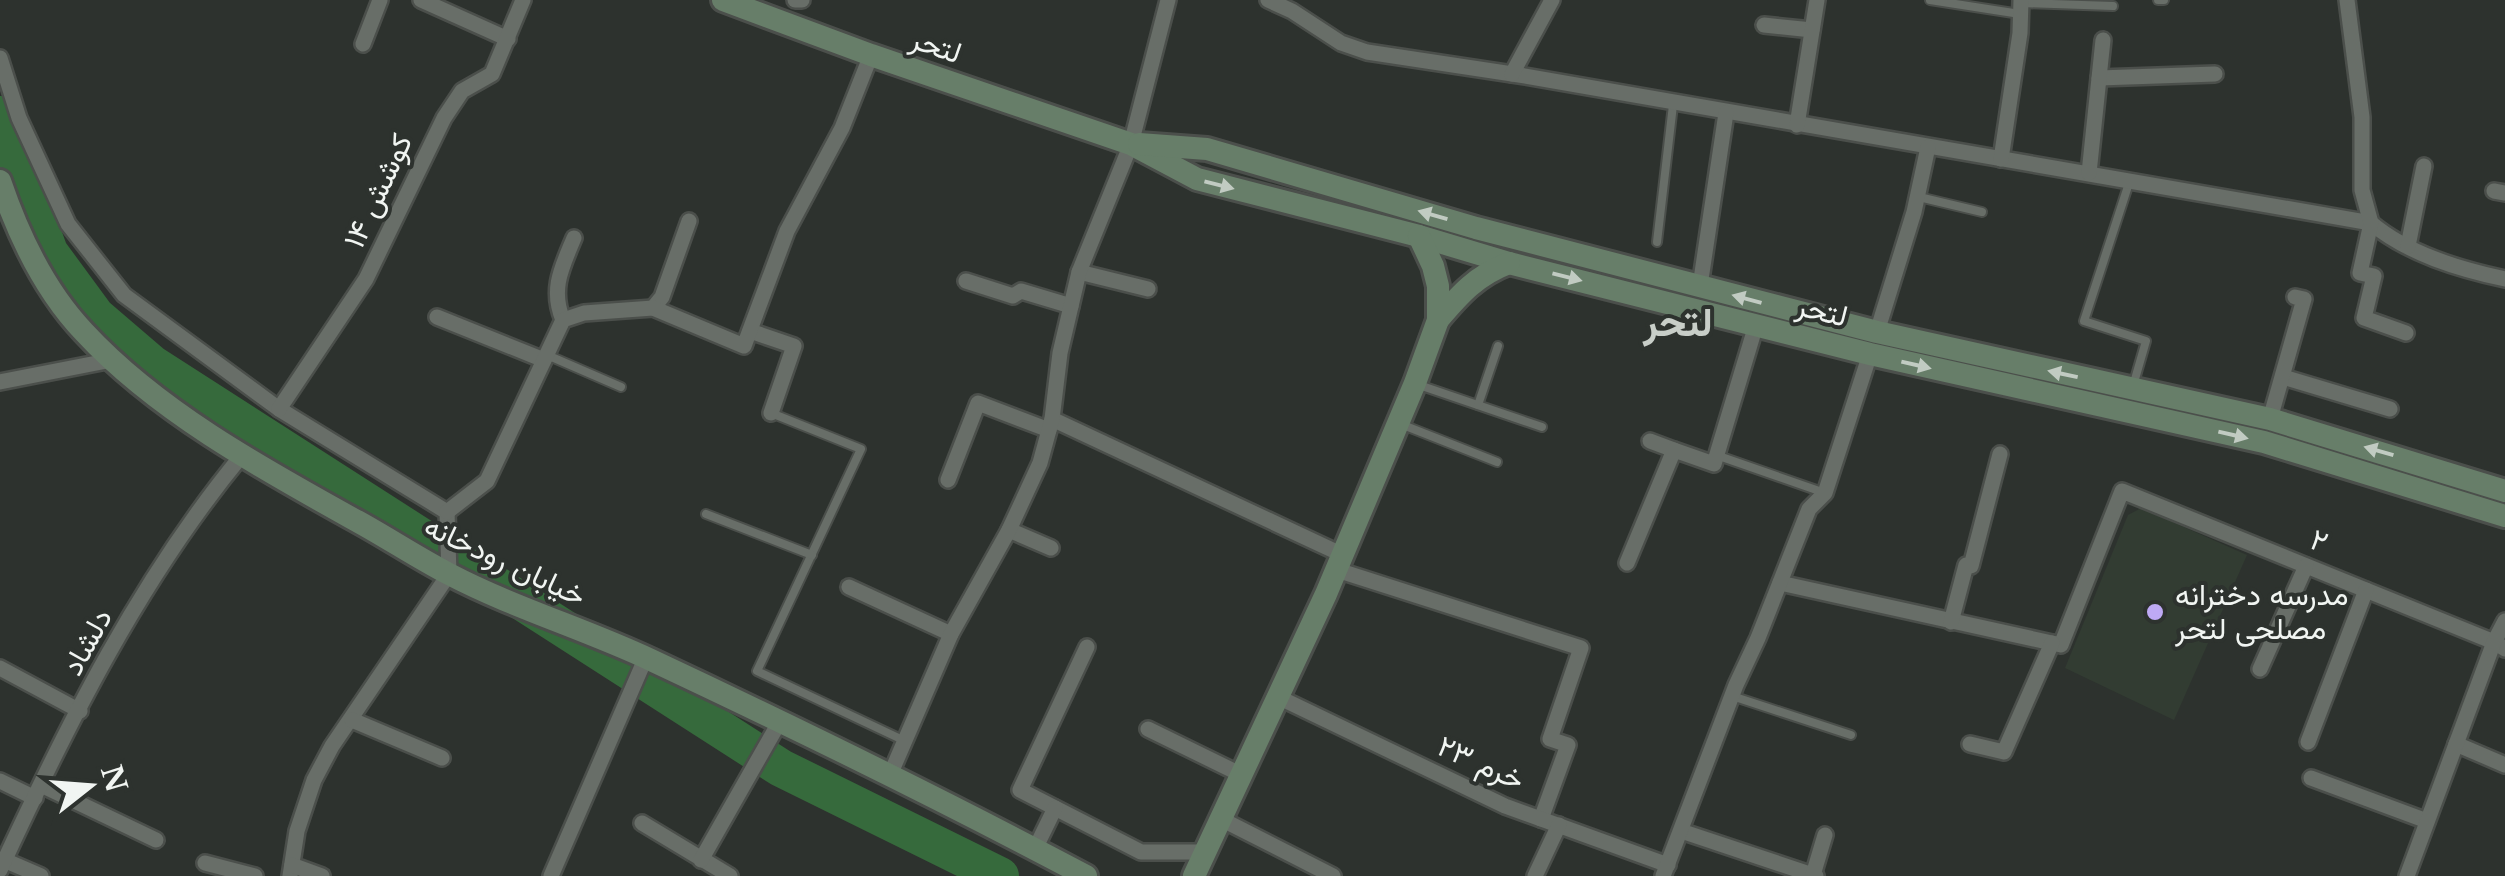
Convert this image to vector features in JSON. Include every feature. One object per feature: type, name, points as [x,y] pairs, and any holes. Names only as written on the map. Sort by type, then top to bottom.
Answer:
[{"type":"street","points":[[363,44],[380,0]]},
{"type":"street","points":[[421,0],[508,38]]},
{"type":"street","name":"کوشش ۱۴","points":[[279,409],[366,279],[444,118],[462,91],[492,74],[523,0]]},
{"type":"street","name":"لتحر","points":[[723,0],[1132,144],[1198,179],[1419,236],[1509,264],[1756,325],[2132,389],[2270,419],[2505,491]]},
{"type":"street","points":[[890,774],[952,634],[1009,530],[1040,463],[1051,425],[1060,353],[1079,272],[1132,144],[1168,0]]},
{"type":"street","points":[[1268,0],[1341,43],[1366,52],[2371,223],[2391,240],[2438,258],[2450,268],[2505,279]]},
{"type":"street","points":[[1512,74],[1552,0]]},
{"type":"street","points":[[1797,125],[1817,0]]},
{"type":"street","points":[[2346,0],[2362,117],[2362,190],[2371,223],[2360,273],[2374,276],[2364,318],[2406,333]]},
{"type":"street","points":[[2001,158],[2020,5]]},
{"type":"street","points":[[1764,25],[1812,30]]},
{"type":"street","points":[[2089,173],[2102,40]]},
{"type":"street","points":[[747,338],[788,231],[842,128],[871,55]]},
{"type":"street","points":[[0,58],[19,118],[68,224],[124,296],[279,409],[447,513]]},
{"type":"street","points":[[2099,78],[2215,74]]},
{"type":"street","points":[[1700,286],[1726,113]]},
{"type":"street","name":"لتحر","points":[[1132,144],[1207,149],[1476,228],[1700,286],[1874,343],[2264,442],[2505,516]]},
{"type":"street","points":[[1666,870],[1732,696],[1810,509],[1825,493],[1874,343],[1928,146]]},
{"type":"street","points":[[2408,246],[2424,166]]},
{"type":"street","name":"خیابان رودخانه","points":[[0,180],[18,232],[38,270],[81,330],[168,405],[288,483],[449,573],[780,720],[1086,876]]},
{"type":"street","points":[[652,308],[662,297],[689,221]]},
{"type":"street","points":[[1194,876],[1340,563],[1438,320],[1438,286],[1419,236]]},
{"type":"street","points":[[447,513],[487,481],[545,357],[562,320],[556,305],[556,282],[574,238]]},
{"type":"street","points":[[1438,320],[1467,286],[1486,272],[1509,264]]},
{"type":"street","points":[[1079,272],[1148,289]]},
{"type":"street","points":[[966,281],[1012,296],[1021,291],[1070,306]]},
{"type":"street","points":[[2270,419],[2304,299],[2295,297]]},
{"type":"street","points":[[562,320],[584,313],[652,308],[747,338],[794,346],[771,413]]},
{"type":"street","points":[[437,317],[545,357]]},
{"type":"street","points":[[1650,442],[1715,460],[1756,325]]},
{"type":"street","points":[[0,382],[112,360]]},
{"type":"street","points":[[2283,377],[2390,409]]},
{"type":"street","points":[[948,480],[978,402],[1051,425],[1340,563],[1581,648],[1550,739],[1568,745],[1541,819]]},
{"type":"street","points":[[1627,563],[1674,450]]},
{"type":"street","name":"دلشاد","points":[[2,865],[80,711],[167,553],[243,454]]},
{"type":"street","points":[[1951,622],[1966,566],[1971,566],[2000,454]]},
{"type":"street","points":[[2417,487],[2424,464]]},
{"type":"street","name":"۲","points":[[2052,643],[2061,645],[2122,491],[2500,646]]},
{"type":"street","points":[[322,876],[291,870],[297,831],[314,780],[449,573],[447,513]]},
{"type":"street","points":[[1009,530],[1051,548]]},
{"type":"street","points":[[2260,669],[2306,566]]},
{"type":"street","points":[[1780,584],[2052,643],[2004,752],[1970,744]]},
{"type":"street","points":[[848,588],[952,634]]},
{"type":"street","points":[[2308,742],[2366,590]]},
{"type":"street","points":[[2406,876],[2456,744],[2500,646],[2505,621]]},
{"type":"street","points":[[1087,647],[1020,790],[1141,852],[1205,852]]},
{"type":"street","points":[[551,876],[646,658]]},
{"type":"street","points":[[0,668],[80,711]]},
{"type":"street","name":"خرم ۲۳","points":[[1278,698],[1505,806],[1666,870]]},
{"type":"street","points":[[352,720],[442,758]]},
{"type":"street","points":[[701,860],[780,720]]},
{"type":"street","points":[[1148,729],[1242,775]]},
{"type":"street","points":[[2456,744],[2505,765]]},
{"type":"street","points":[[2311,778],[2427,821]]},
{"type":"street","points":[[0,781],[38,791],[156,840]]},
{"type":"street","points":[[1035,849],[1056,808]]},
{"type":"street","points":[[1220,819],[1333,876]]},
{"type":"street","points":[[642,823],[730,876]]},
{"type":"street","points":[[1535,876],[1558,825]]},
{"type":"street","points":[[1681,831],[1814,875],[1825,834]]},
{"type":"street","points":[[206,863],[255,876]]},
{"type":"street","points":[[2,865],[42,876]]},
{"type":"lane","points":[[1930,0],[2114,6]]},
{"type":"lane","points":[[1657,242],[1673,105]]},
{"type":"lane","points":[[2130,180],[2084,321],[2146,341],[2132,389]]},
{"type":"lane","points":[[1917,196],[1982,212]]},
{"type":"lane","points":[[1478,405],[1498,346]]},
{"type":"lane","points":[[545,357],[621,387]]},
{"type":"lane","points":[[1415,383],[1542,427]]},
{"type":"lane","points":[[771,413],[861,450],[757,670],[905,741]]},
{"type":"lane","points":[[1398,424],[1497,462]]},
{"type":"lane","points":[[1715,460],[1825,493]]},
{"type":"lane","points":[[706,514],[812,555]]},
{"type":"lane","points":[[1732,696],[1852,735]]},
{"type":"shaded area","name":"مدرسه دخترانه مصلحی لتحر","points":[[2141,508],[2247,555],[2174,720],[2065,668],[2128,515]]},
{"type":"waterway","points":[[0,115],[49,252],[96,316],[152,364],[781,768],[1000,876]]},
{"type":"place","name":"مدرسه دخترانه مصلحی لتحر","points":[[2155,612]]},
{"type":"district","name":"لتحر","points":[[1678,322]]}]
